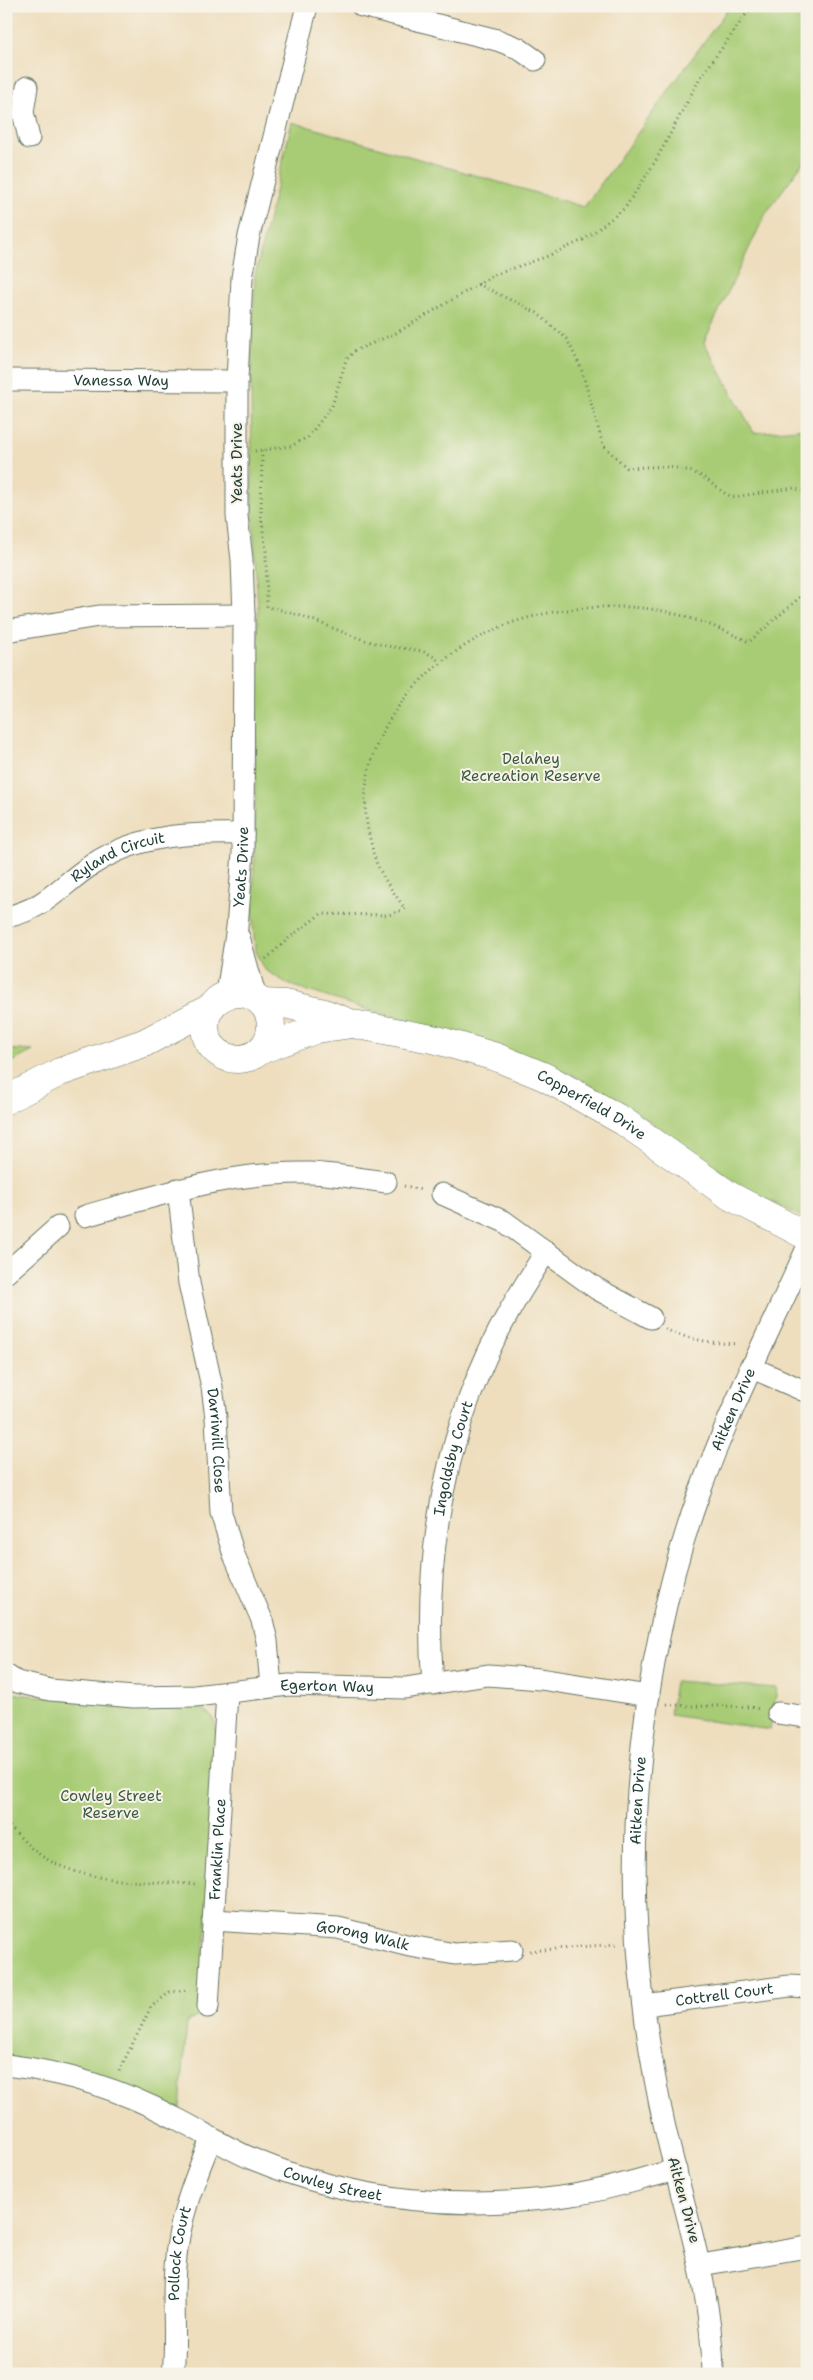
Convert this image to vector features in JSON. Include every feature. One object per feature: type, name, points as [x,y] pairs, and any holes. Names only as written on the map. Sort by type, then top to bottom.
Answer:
[{"type":"street","name":"Yeats Drive","points":[[219,1001],[237,927],[243,834],[244,615],[242,560],[237,516],[237,381],[242,278],[249,236],[307,6]]},
{"type":"street","points":[[362,6],[497,40],[518,48],[535,60]]},
{"type":"street","points":[[28,87],[14,112],[29,138]]},
{"type":"street","name":"Vanessa Way","points":[[6,380],[237,381]]},
{"type":"street","points":[[6,631],[98,616],[244,615]]},
{"type":"street","name":"Ryland Circuit","points":[[6,917],[44,902],[92,864],[136,843],[179,834],[243,834]]},
{"type":"street","name":"Yeats Drive","points":[[237,927],[246,966],[259,1000]]},
{"type":"street","points":[[6,1100],[60,1072],[144,1043],[237,992],[259,1000],[271,1020],[270,1036],[263,1049],[255,1055],[236,1060],[227,1058],[211,1046],[176,1040],[144,1043]]},
{"type":"street","name":"Copperfield Drive","points":[[259,1000],[324,1013],[353,1024],[428,1038],[467,1048],[545,1077],[623,1121],[730,1196],[807,1236]]},
{"type":"street","points":[[211,1046],[205,1027],[219,1001]]},
{"type":"street","name":"Copperfield Drive","points":[[263,1049],[284,1039],[317,1029],[353,1024]]},
{"type":"street","points":[[85,1216],[178,1189],[261,1174],[311,1173],[386,1182]]},
{"type":"street","name":"Darriwill Close","points":[[178,1189],[189,1283],[212,1388],[216,1418],[220,1513],[234,1555],[262,1620],[267,1641],[271,1686]]},
{"type":"street","points":[[442,1194],[505,1222],[597,1289],[651,1318]]},
{"type":"street","points":[[6,1274],[58,1227]]},
{"type":"street","name":"Aitken Drive","points":[[713,2374],[711,2327],[701,2265],[656,2084],[644,2005],[636,1902],[637,1814],[649,1696],[662,1627],[687,1530],[709,1468],[750,1367],[807,1248]]},
{"type":"street","name":"Ingoldsby Court","points":[[432,1684],[429,1621],[431,1576],[445,1476],[460,1425],[478,1379],[509,1311],[546,1251]]},
{"type":"street","points":[[750,1367],[807,1392]]},
{"type":"street","name":"Egerton Way","points":[[6,1674],[26,1686],[98,1695],[165,1698],[227,1693],[271,1686],[306,1685],[390,1688],[432,1684],[488,1675],[540,1678],[649,1696]]},
{"type":"street","name":"Franklin Place","points":[[208,1998],[227,1693]]},
{"type":"street","points":[[778,1713],[807,1717]]},
{"type":"street","name":"Gorong Walk","points":[[213,1920],[338,1928],[410,1946],[455,1954],[512,1950]]},
{"type":"street","name":"Cottrell Court","points":[[644,2005],[790,1986],[807,1987]]},
{"type":"street","name":"Cowley Street","points":[[6,2065],[53,2073],[109,2089],[176,2118],[253,2160],[319,2183],[392,2198],[452,2203],[529,2201],[566,2196],[676,2170]]},
{"type":"street","name":"Pollock Court","points":[[174,2374],[173,2291],[178,2240],[192,2186],[211,2138]]},
{"type":"street","points":[[701,2265],[807,2247]]},
{"type":"path","points":[[238,452],[262,451],[291,446],[308,438],[332,406],[346,360],[354,352],[396,333],[494,275],[548,256],[585,239],[625,208],[655,162],[699,80],[752,6]]},
{"type":"path","points":[[478,284],[537,313],[567,339],[580,368],[603,445],[627,468],[670,467],[698,474],[724,494],[734,497],[794,488],[804,492],[807,504]]},
{"type":"path","points":[[262,451],[261,517],[266,550],[267,608],[298,613],[386,646],[429,653],[440,663]]},
{"type":"path","points":[[246,966],[258,967],[290,938],[321,914],[389,915],[406,909],[377,863],[372,847],[365,808],[368,770],[385,726],[400,702],[417,683],[440,663],[484,635],[513,623],[570,610],[596,607],[625,607],[678,615],[725,630],[749,642],[807,590]]},
{"type":"path","points":[[386,1182],[442,1194]]},
{"type":"path","points":[[651,1318],[665,1329],[683,1337],[703,1342],[737,1344]]},
{"type":"path","points":[[649,1696],[663,1703],[682,1706],[732,1705],[778,1713]]},
{"type":"path","points":[[6,1823],[40,1855],[68,1868],[109,1878],[215,1885]]},
{"type":"path","points":[[512,1950],[532,1951],[617,1944]]},
{"type":"path","points":[[109,2089],[151,2007],[157,2000],[170,1992],[178,1990],[208,1998]]},
{"type":"green space","name":"Delahey Recreation Reserve","points":[[730,6],[807,6],[807,157],[766,213],[704,342],[754,433],[807,428],[807,1220],[737,1183],[637,1113],[575,1076],[484,1042],[361,1008],[290,985],[265,970],[255,949],[253,924],[258,610],[252,504],[251,356],[255,275],[292,122],[584,207]]},
{"type":"green space","points":[[6,1049],[33,1051],[6,1065]]},
{"type":"green space","points":[[675,1681],[777,1688],[770,1730],[670,1715]]},
{"type":"green space","name":"Cowley Street Reserve","points":[[6,1692],[24,1695],[198,1706],[213,1717],[217,1732],[217,1785],[199,2016],[187,2022],[180,2109],[6,2057]]}]
